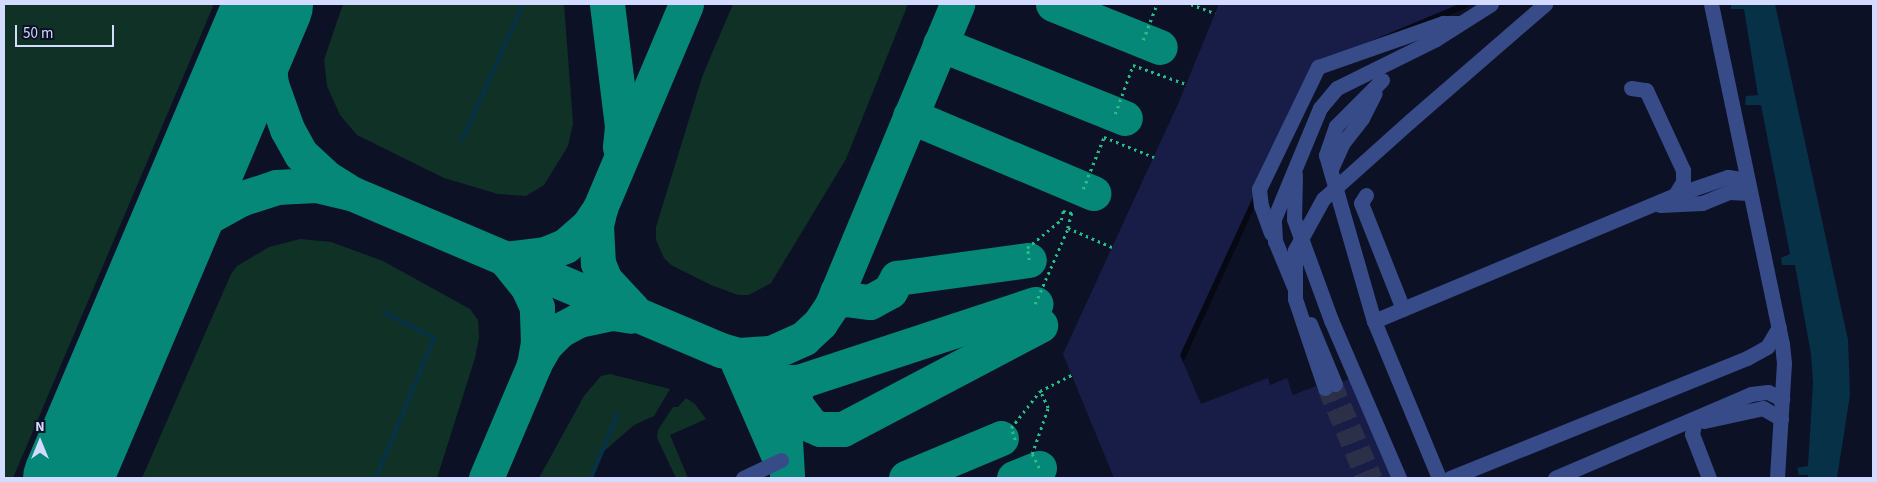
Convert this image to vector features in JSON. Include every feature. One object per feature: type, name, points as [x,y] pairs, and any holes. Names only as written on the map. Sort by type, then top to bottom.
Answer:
[{"type":"street","points":[[1275,241],[1274,219],[1328,96],[1337,88],[1397,60],[1461,23],[1489,4]]},
{"type":"street","points":[[1461,23],[1443,24],[1318,66],[1258,193],[1275,241],[1330,386],[1295,299],[1295,250],[1323,200],[1410,121],[1545,4]]},
{"type":"street","points":[[1703,4],[1712,11],[1784,363],[1777,478]]},
{"type":"street","points":[[1397,60],[1382,80],[1362,118],[1342,144],[1331,169],[1374,321],[1439,478]]},
{"type":"street","points":[[1631,88],[1646,90],[1683,170],[1683,182],[1675,195]]},
{"type":"street","points":[[1295,169],[1294,219],[1331,320],[1399,478]]},
{"type":"street","points":[[1374,321],[1675,195],[1728,177],[1748,187]]},
{"type":"street","points":[[1651,206],[1702,203],[1729,192],[1748,187]]},
{"type":"street","points":[[1366,195],[1361,203],[1403,309]]},
{"type":"street","points":[[1450,478],[1483,473],[1747,358],[1767,347],[1778,327]]},
{"type":"street","points":[[1555,478],[1695,420],[1751,394],[1768,392],[1782,399]]},
{"type":"street","points":[[1695,420],[1716,421],[1763,408],[1781,420]]},
{"type":"street","points":[[1695,420],[1692,434],[1709,478]]},
{"type":"street","points":[[743,478],[781,460]]},
{"type":"path","points":[[1143,40],[1157,4]]},
{"type":"path","points":[[1191,4],[1215,13]]},
{"type":"path","points":[[1115,114],[1134,65],[1186,84]]},
{"type":"path","points":[[1083,188],[1104,137],[1154,157]]},
{"type":"path","points":[[1030,260],[1027,248],[1061,220],[1063,211],[1072,213],[1068,228],[1034,304]]},
{"type":"path","points":[[1068,228],[1112,247]]},
{"type":"path","points":[[1015,440],[1011,428],[1040,391],[1072,375]]},
{"type":"path","points":[[1039,468],[1032,454],[1048,408],[1040,391]]},
{"type":"green space","points":[[4,4],[214,4],[13,478],[4,478]]},
{"type":"green space","points":[[343,4],[564,4],[573,124],[568,146],[544,185],[526,196],[498,194],[444,178],[357,135],[340,115],[327,86],[324,60]]},
{"type":"green space","points":[[733,4],[908,4],[846,159],[771,283],[749,295],[738,295],[711,285],[671,265],[664,258],[656,240],[656,227],[702,77]]},
{"type":"green space","points":[[300,239],[331,242],[383,261],[470,309],[478,320],[479,337],[475,358],[437,478],[142,478],[231,274],[237,266],[269,247]]},
{"type":"green space","points":[[610,374],[670,389],[654,416],[634,425],[602,453],[591,478],[539,478],[584,396],[601,376]]},
{"type":"green space","points":[[686,398],[695,404],[706,419],[670,435],[688,478],[676,478],[657,438],[658,430],[673,407],[678,407]]},
{"type":"water","points":[[1731,4],[1775,4],[1848,340],[1850,395],[1837,478],[1808,478],[1808,475],[1799,475],[1797,468],[1808,466],[1813,383],[1811,354],[1795,265],[1782,265],[1781,258],[1790,254],[1761,105],[1745,105],[1746,96],[1758,95],[1744,9],[1731,9]]},
{"type":"building","points":[[1219,4],[1459,4],[1314,65],[1180,355],[1201,404],[1268,378],[1270,385],[1287,378],[1293,395],[1316,386],[1318,391],[1354,377],[1395,478],[1114,478],[1063,354],[1178,104]]},
{"type":"waterway","points":[[462,140],[523,4]]},
{"type":"waterway","points":[[376,478],[434,338],[384,312]]},
{"type":"waterway","points":[[591,478],[618,413]]},
{"type":"taxiway","points":[[607,4],[622,127],[620,147]]},
{"type":"taxiway","points":[[505,259],[545,254],[565,246],[588,226],[600,208],[686,4]]},
{"type":"taxiway","points":[[170,238],[240,199],[276,187],[316,185],[351,193],[721,350],[739,355],[771,353],[804,338],[820,323],[832,305],[957,4]]},
{"type":"taxiway","points":[[1053,4],[1160,47]]},
{"type":"taxiway","points":[[263,17],[271,84],[287,129],[301,154],[327,178],[346,190]]},
{"type":"taxiway","points":[[940,44],[1125,118]]},
{"type":"taxiway","points":[[910,116],[1093,193]]},
{"type":"taxiway","points":[[600,208],[596,226],[598,263],[605,280],[632,309]]},
{"type":"taxiway","points":[[486,478],[534,365],[538,343],[537,307],[527,286],[505,259]]},
{"type":"taxiway","points":[[837,292],[845,299],[870,302],[890,291],[897,278],[1029,260]]},
{"type":"taxiway","points":[[744,372],[764,383],[798,382],[1035,304]]},
{"type":"taxiway","points":[[534,364],[545,345],[560,330],[579,320],[613,313],[631,316]]},
{"type":"taxiway","points":[[794,393],[796,405],[811,425],[820,429],[843,429],[1040,325]]},
{"type":"taxiway","points":[[738,363],[779,457]]},
{"type":"taxiway","points":[[787,475],[784,423],[797,386]]},
{"type":"taxiway","points":[[906,478],[1001,438]]},
{"type":"taxiway","points":[[1014,478],[1039,468]]},
{"type":"runway","points":[[67,478],[268,4]]},
{"type":"tunnel","points":[[1335,384],[1375,478]]},
{"type":"tunnel","points":[[1325,388],[1363,478]]}]
